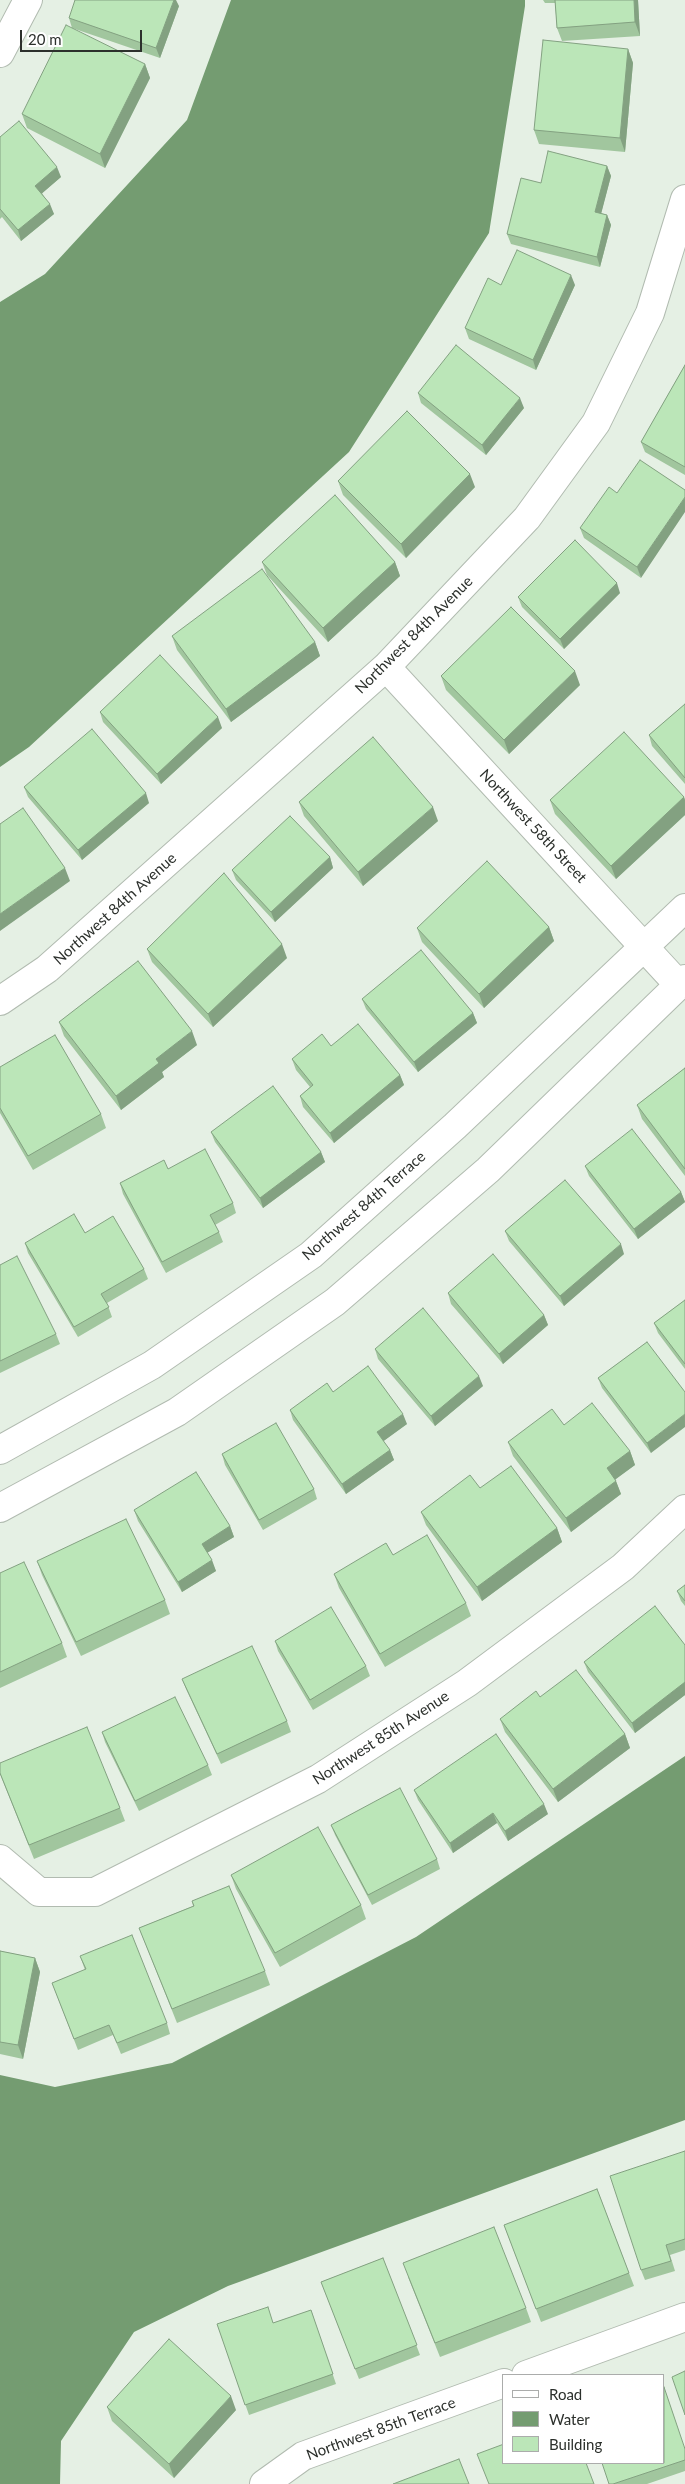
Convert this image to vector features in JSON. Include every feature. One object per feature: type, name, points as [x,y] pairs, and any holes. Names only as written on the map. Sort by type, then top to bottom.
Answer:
[{"type":"street","points":[[0,53],[28,0]]},
{"type":"street","name":"Northwest 84th Avenue","points":[[0,1001],[47,969],[386,667],[527,518],[596,423],[650,313],[685,199]]},
{"type":"street","name":"Northwest 58th Street","points":[[386,667],[643,945],[682,982]]},
{"type":"street","name":"Northwest 84th Terrace","points":[[0,1450],[152,1365],[311,1255],[455,1126],[643,945],[685,908]]},
{"type":"street","points":[[0,1508],[177,1412],[335,1302],[488,1170],[682,982]]},
{"type":"street","name":"Northwest 85th Avenue","points":[[0,1859],[39,1892],[95,1892],[318,1780],[468,1683],[623,1567],[685,1509]]},
{"type":"street","points":[[529,2374],[685,2317]]},
{"type":"street","name":"Northwest 85th Terrace","points":[[264,2484],[303,2456],[502,2384]]},
{"type":"water","points":[[231,0],[525,0],[489,233],[349,452],[29,747],[0,767],[0,302],[45,274],[187,120]]},
{"type":"water","points":[[685,1756],[685,2120],[228,2286],[134,2332],[61,2441],[60,2484],[0,2484],[0,2075],[55,2087],[172,2063],[416,1937]]},
{"type":"building","points":[[75,0],[174,0],[156,48],[69,18]]},
{"type":"building","points":[[555,0],[634,0],[635,22],[557,28]]},
{"type":"building","points":[[66,25],[145,64],[100,154],[22,114]]},
{"type":"building","points":[[543,40],[628,49],[620,138],[534,130]]},
{"type":"building","points":[[19,121],[57,167],[35,186],[50,204],[18,230],[0,209],[0,137]]},
{"type":"building","points":[[548,151],[607,166],[595,212],[607,215],[597,257],[507,234],[521,178],[541,183]]},
{"type":"building","points":[[517,250],[571,275],[533,360],[465,328],[488,278],[501,285]]},
{"type":"building","points":[[456,345],[520,398],[482,445],[418,393]]},
{"type":"building","points":[[685,365],[685,467],[641,442]]},
{"type":"building","points":[[407,411],[470,474],[401,544],[338,481]]},
{"type":"building","points":[[640,460],[685,490],[685,497],[637,567],[580,528],[609,487],[617,493]]},
{"type":"building","points":[[335,495],[395,562],[323,628],[262,562]]},
{"type":"building","points":[[575,540],[617,583],[560,639],[518,597]]},
{"type":"building","points":[[262,569],[315,642],[226,709],[172,636]]},
{"type":"building","points":[[511,607],[575,671],[504,740],[441,676]]},
{"type":"building","points":[[160,655],[218,717],[157,774],[100,712]]},
{"type":"building","points":[[685,704],[685,778],[649,735]]},
{"type":"building","points":[[92,729],[146,793],[78,850],[24,787]]},
{"type":"building","points":[[624,732],[684,797],[611,866],[550,800]]},
{"type":"building","points":[[373,737],[433,807],[358,872],[299,802]]},
{"type":"building","points":[[23,808],[65,868],[0,914],[0,824]]},
{"type":"building","points":[[290,816],[330,857],[271,912],[232,870]]},
{"type":"building","points":[[487,861],[549,927],[479,994],[417,928]]},
{"type":"building","points":[[224,873],[282,944],[208,1014],[147,949]]},
{"type":"building","points":[[421,950],[473,1013],[414,1062],[362,999]]},
{"type":"building","points":[[138,961],[192,1031],[156,1059],[159,1063],[116,1096],[59,1022]]},
{"type":"building","points":[[358,1024],[400,1075],[330,1133],[300,1096],[313,1085],[292,1059],[322,1034],[331,1046]]},
{"type":"building","points":[[55,1035],[101,1114],[28,1156],[0,1108],[0,1067]]},
{"type":"building","points":[[685,1068],[685,1169],[637,1105]]},
{"type":"building","points":[[273,1086],[321,1152],[260,1198],[211,1132]]},
{"type":"building","points":[[632,1129],[681,1192],[634,1229],[585,1166]]},
{"type":"building","points":[[205,1149],[233,1203],[210,1215],[219,1232],[162,1262],[120,1183],[164,1160],[168,1169]]},
{"type":"building","points":[[565,1180],[621,1244],[560,1296],[505,1231]]},
{"type":"building","points":[[74,1214],[85,1233],[113,1216],[144,1269],[101,1294],[109,1307],[74,1327],[25,1243]]},
{"type":"building","points":[[493,1254],[544,1315],[499,1354],[448,1293]]},
{"type":"building","points":[[17,1256],[56,1334],[0,1361],[0,1265]]},
{"type":"building","points":[[685,1300],[685,1364],[654,1323]]},
{"type":"building","points":[[423,1308],[479,1376],[431,1416],[375,1349]]},
{"type":"building","points":[[647,1342],[685,1392],[685,1414],[647,1443],[598,1378]]},
{"type":"building","points":[[368,1366],[403,1414],[377,1432],[390,1450],[342,1484],[290,1410],[327,1383],[333,1392]]},
{"type":"building","points":[[592,1403],[630,1451],[607,1468],[616,1481],[566,1518],[508,1442],[552,1409],[564,1425]]},
{"type":"building","points":[[276,1423],[314,1489],[259,1520],[222,1454]]},
{"type":"building","points":[[511,1466],[557,1528],[477,1587],[421,1512],[470,1475],[480,1488]]},
{"type":"building","points":[[196,1472],[230,1526],[202,1544],[212,1560],[178,1582],[134,1510]]},
{"type":"building","points":[[126,1519],[165,1600],[76,1642],[37,1561]]},
{"type":"building","points":[[427,1535],[466,1603],[380,1654],[334,1574],[386,1543],[393,1555]]},
{"type":"building","points":[[24,1562],[62,1643],[0,1672],[0,1573]]},
{"type":"building","points":[[685,1585],[685,1601],[677,1591]]},
{"type":"building","points":[[655,1606],[685,1645],[685,1682],[632,1723],[584,1662]]},
{"type":"building","points":[[331,1607],[366,1666],[310,1700],[275,1641]]},
{"type":"building","points":[[252,1646],[287,1721],[217,1754],[182,1679]]},
{"type":"building","points":[[576,1670],[625,1734],[553,1789],[500,1719],[536,1691],[540,1697]]},
{"type":"building","points":[[175,1697],[208,1765],[135,1801],[102,1732]]},
{"type":"building","points":[[87,1727],[120,1808],[29,1845],[0,1773],[0,1763]]},
{"type":"building","points":[[496,1734],[544,1804],[505,1831],[493,1813],[450,1843],[414,1790]]},
{"type":"building","points":[[400,1788],[437,1859],[368,1895],[331,1825]]},
{"type":"building","points":[[318,1827],[361,1905],[275,1953],[231,1875]]},
{"type":"building","points":[[229,1886],[265,1971],[172,2009],[139,1928],[194,1906],[192,1901]]},
{"type":"building","points":[[132,1935],[167,2023],[117,2043],[109,2025],[74,2039],[52,1983],[86,1969],[80,1956]]},
{"type":"building","points":[[0,1951],[35,1958],[18,2045],[0,2042]]},
{"type":"building","points":[[685,2151],[685,2239],[666,2245],[671,2261],[641,2270],[610,2176]]},
{"type":"building","points":[[597,2189],[629,2273],[536,2309],[504,2225]]},
{"type":"building","points":[[494,2227],[526,2308],[435,2343],[403,2263]]},
{"type":"building","points":[[383,2258],[417,2345],[355,2369],[321,2282]]},
{"type":"building","points":[[268,2307],[273,2323],[311,2310],[333,2374],[245,2405],[217,2324]]},
{"type":"building","points":[[169,2339],[231,2396],[169,2464],[107,2407]]},
{"type":"building","points":[[685,2371],[685,2415],[672,2377]]},
{"type":"building","points":[[665,2390],[685,2449],[685,2460],[609,2484],[602,2464],[665,2464]]},
{"type":"building","points":[[502,2445],[502,2464],[586,2464],[594,2484],[489,2484],[477,2454]]},
{"type":"building","points":[[459,2459],[469,2484],[393,2484]]}]
